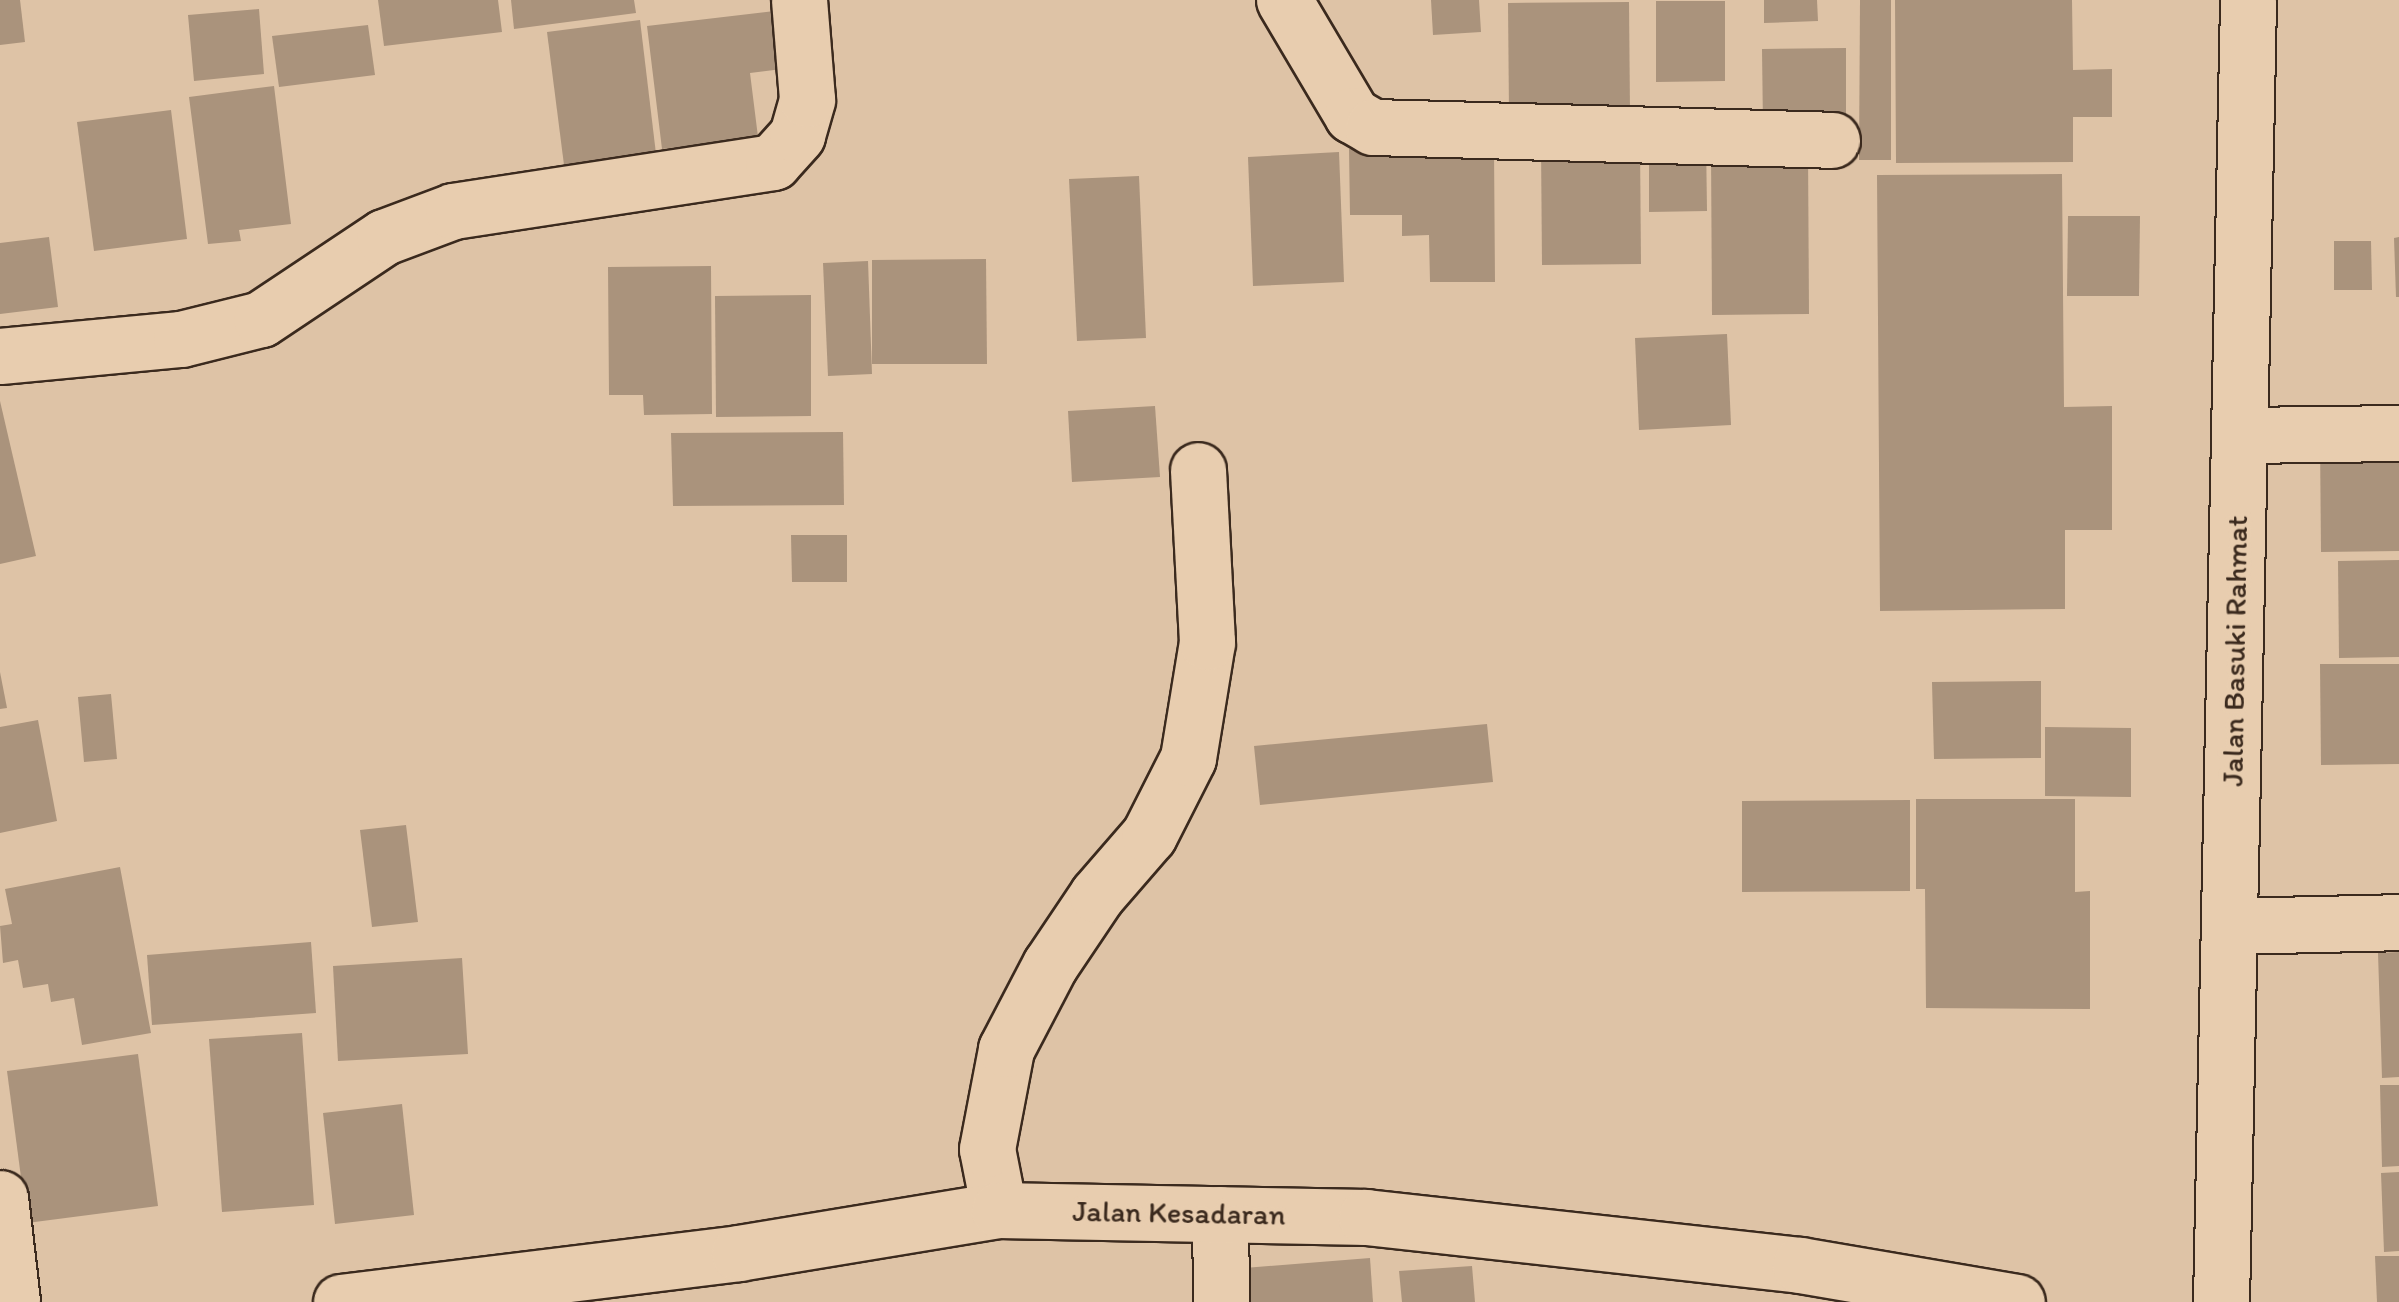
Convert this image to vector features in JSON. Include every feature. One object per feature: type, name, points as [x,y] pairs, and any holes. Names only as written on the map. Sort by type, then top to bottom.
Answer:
[{"type":"main road","points":[[0,356],[181,339],[261,320],[384,238],[453,210],[773,162],[796,135],[807,99],[800,0]]},
{"type":"main road","points":[[1284,0],[1352,115],[1373,127],[1832,140]]},
{"type":"main road","name":"Jalan Basuki Rahmat","points":[[2221,1302],[2248,0]]},
{"type":"main road","points":[[2239,435],[2399,433]]},
{"type":"main road","points":[[998,1210],[987,1150],[1006,1049],[1050,965],[1097,894],[1149,835],[1188,758],[1207,642],[1198,470]]},
{"type":"main road","points":[[2230,926],[2399,922]]},
{"type":"main road","points":[[0,1198],[12,1302]]},
{"type":"main road","name":"Jalan Kesadaran","points":[[341,1302],[738,1253],[998,1210],[1366,1217],[1800,1264],[2017,1302]]},
{"type":"main road","points":[[1220,1214],[1221,1302]]},
{"type":"building","points":[[0,0],[20,0],[25,42],[0,45]]},
{"type":"building","points":[[378,0],[498,0],[502,32],[384,46]]},
{"type":"building","points":[[511,0],[634,0],[636,13],[514,29]]},
{"type":"building","points":[[1431,0],[1479,0],[1481,32],[1433,35]]},
{"type":"building","points":[[1764,0],[1817,0],[1818,21],[1764,23]]},
{"type":"building","points":[[1860,0],[1891,0],[1891,160],[1859,160]]},
{"type":"building","points":[[1895,0],[2072,0],[2073,70],[2112,69],[2112,117],[2073,117],[2073,162],[1896,163]]},
{"type":"building","points":[[1656,1],[1725,1],[1725,81],[1656,82]]},
{"type":"building","points":[[1629,2],[1630,113],[1509,113],[1508,3]]},
{"type":"building","points":[[259,9],[264,74],[194,81],[188,15]]},
{"type":"building","points":[[791,9],[798,67],[750,73],[758,137],[662,149],[647,26]]},
{"type":"building","points":[[640,20],[656,154],[564,165],[547,32]]},
{"type":"building","points":[[368,25],[375,75],[279,87],[272,36]]},
{"type":"building","points":[[1846,48],[1846,126],[1763,127],[1762,49]]},
{"type":"building","points":[[274,86],[291,224],[239,230],[241,241],[208,244],[189,97]]},
{"type":"building","points":[[171,110],[187,239],[94,251],[77,122]]},
{"type":"building","points":[[1649,140],[1706,140],[1707,211],[1649,212]]},
{"type":"building","points":[[1640,144],[1641,264],[1542,265],[1541,145]]},
{"type":"building","points":[[1494,148],[1495,282],[1430,282],[1429,235],[1402,236],[1402,215],[1350,215],[1349,149]]},
{"type":"building","points":[[1808,149],[1809,314],[1712,315],[1711,150]]},
{"type":"building","points":[[1339,152],[1344,282],[1253,286],[1248,157]]},
{"type":"building","points":[[2062,174],[2064,407],[2112,406],[2112,530],[2065,530],[2065,609],[1880,611],[1877,175]]},
{"type":"building","points":[[1139,176],[1146,338],[1077,341],[1069,179]]},
{"type":"building","points":[[2068,216],[2140,216],[2139,296],[2067,296]]},
{"type":"building","points":[[49,237],[58,307],[0,314],[0,243]]},
{"type":"building","points":[[2399,237],[2399,297],[2396,297],[2394,238]]},
{"type":"building","points":[[2334,241],[2371,241],[2372,290],[2334,290]]},
{"type":"building","points":[[986,259],[987,364],[872,364],[872,260]]},
{"type":"building","points":[[868,261],[872,374],[828,376],[823,263]]},
{"type":"building","points":[[711,266],[712,414],[644,415],[643,395],[609,395],[608,267]]},
{"type":"building","points":[[811,295],[811,416],[716,417],[715,296]]},
{"type":"building","points":[[1727,334],[1731,425],[1639,430],[1635,338]]},
{"type":"building","points":[[0,401],[36,556],[0,564]]},
{"type":"building","points":[[1155,406],[1160,477],[1072,482],[1068,411]]},
{"type":"building","points":[[843,432],[844,505],[673,506],[671,433]]},
{"type":"building","points":[[2320,439],[2399,439],[2399,551],[2321,552]]},
{"type":"building","points":[[791,535],[847,535],[847,582],[792,582]]},
{"type":"building","points":[[2399,560],[2399,657],[2339,658],[2338,561]]},
{"type":"building","points":[[2320,664],[2399,664],[2399,764],[2321,765]]},
{"type":"building","points":[[0,672],[7,708],[0,709]]},
{"type":"building","points":[[2041,681],[2041,758],[1934,759],[1932,682]]},
{"type":"building","points":[[111,694],[117,759],[84,762],[78,697]]},
{"type":"building","points":[[38,720],[57,821],[0,833],[0,727]]},
{"type":"building","points":[[1487,724],[1493,782],[1260,805],[1254,746]]},
{"type":"building","points":[[2045,727],[2131,728],[2131,797],[2045,796]]},
{"type":"building","points":[[1916,799],[2075,799],[2075,892],[2090,891],[2090,1009],[1926,1008],[1925,889],[1916,889]]},
{"type":"building","points":[[1910,800],[1910,891],[1742,892],[1742,801]]},
{"type":"building","points":[[406,825],[418,922],[372,927],[360,830]]},
{"type":"building","points":[[120,867],[151,1033],[82,1045],[74,998],[51,1002],[48,984],[23,988],[18,960],[3,963],[0,926],[12,924],[5,889]]},
{"type":"building","points":[[311,942],[316,1013],[152,1025],[147,955]]},
{"type":"building","points":[[2399,952],[2399,1077],[2382,1078],[2378,953]]},
{"type":"building","points":[[462,958],[468,1054],[338,1061],[333,966]]},
{"type":"building","points":[[302,1033],[314,1205],[222,1212],[209,1039]]},
{"type":"building","points":[[138,1054],[158,1206],[27,1223],[7,1071]]},
{"type":"building","points":[[2380,1085],[2399,1085],[2399,1166],[2382,1167]]},
{"type":"building","points":[[402,1104],[414,1215],[335,1224],[323,1113]]},
{"type":"building","points":[[2399,1172],[2399,1251],[2384,1252],[2381,1173]]},
{"type":"building","points":[[2375,1256],[2399,1256],[2399,1302],[2377,1302]]},
{"type":"building","points":[[1370,1258],[1373,1302],[1234,1302],[1232,1269]]},
{"type":"building","points":[[1472,1266],[1475,1302],[1402,1302],[1399,1271]]}]
